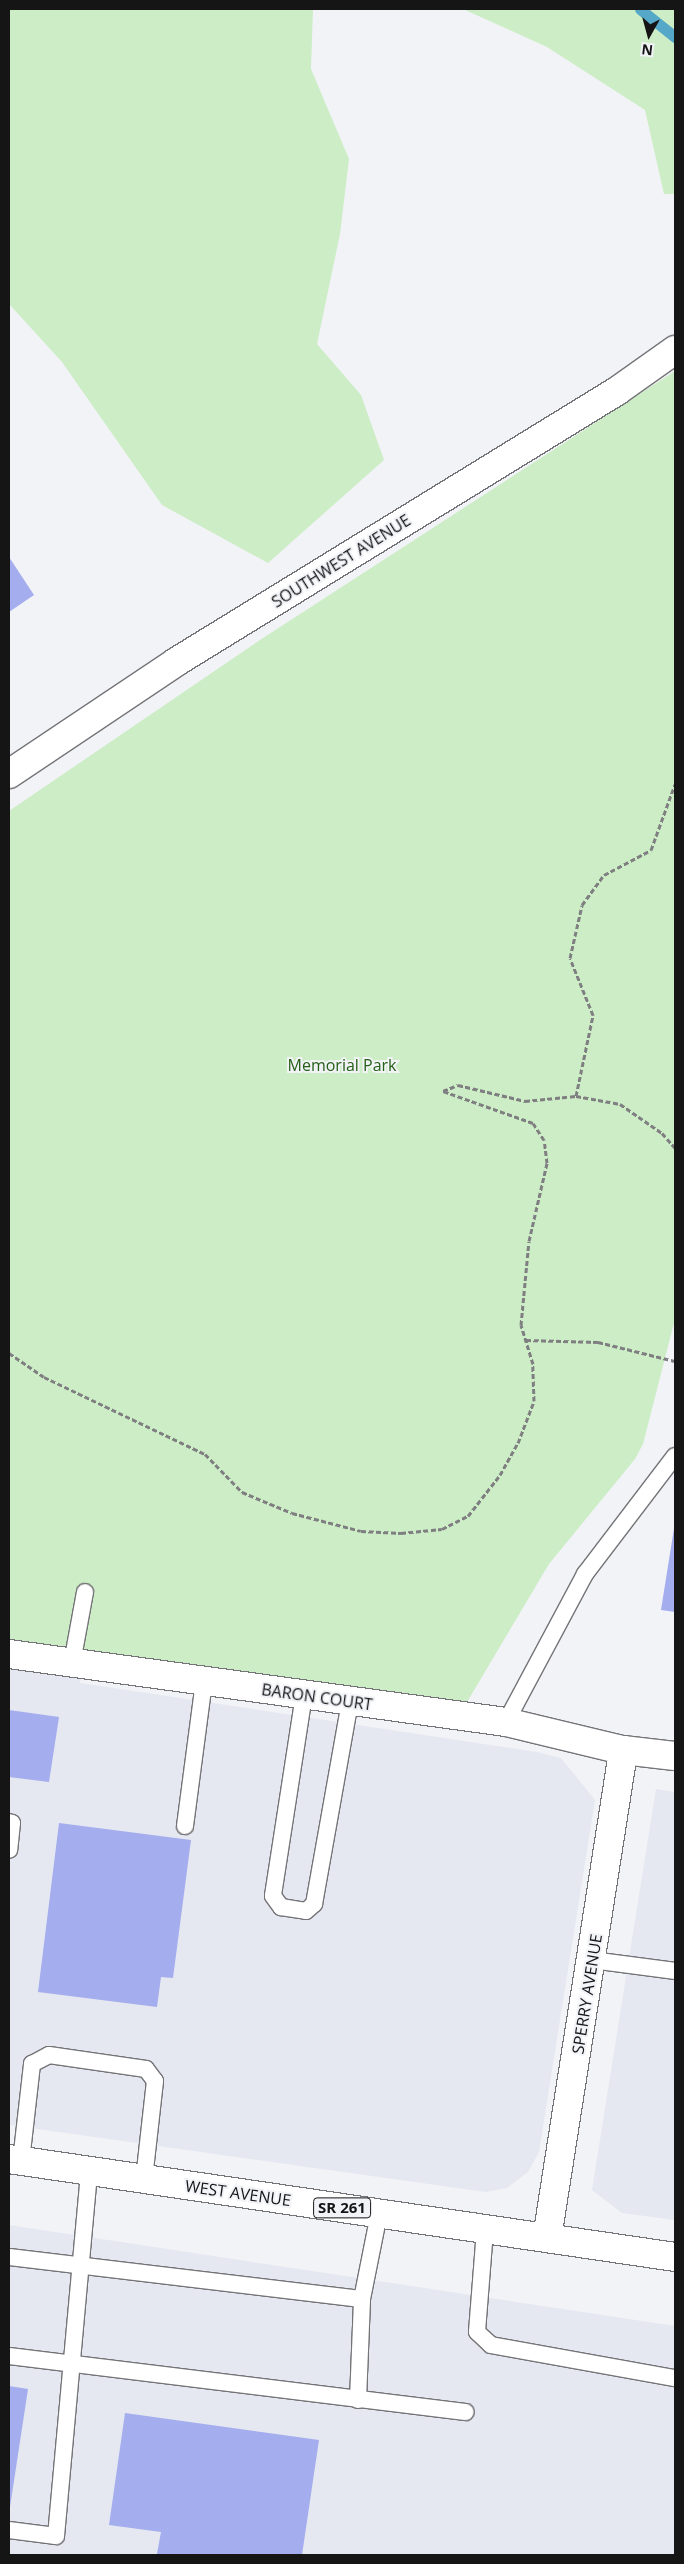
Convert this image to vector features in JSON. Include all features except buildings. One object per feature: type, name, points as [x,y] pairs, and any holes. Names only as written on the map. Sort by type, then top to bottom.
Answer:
[{"type":"street","name":"SOUTHWEST AVENUE","points":[[9,774],[176,662],[617,391],[675,350]]},
{"type":"street","name":"BARON COURT","points":[[9,1654],[506,1722],[623,1750],[675,1756]]},
{"type":"street","name":"SPERRY AVENUE","points":[[547,2238],[592,1960],[623,1750]]},
{"type":"street","name":"WEST AVENUE","points":[[15,2160],[675,2257]]},
{"type":"lane","points":[[506,1722],[585,1574],[675,1456]]},
{"type":"lane","points":[[72,1663],[85,1592]]},
{"type":"lane","points":[[185,1826],[204,1681]]},
{"type":"lane","points":[[304,1695],[273,1896],[281,1906],[306,1911],[314,1904],[350,1701]]},
{"type":"lane","points":[[9,1850],[10,1822]]},
{"type":"lane","points":[[592,1960],[675,1971]]},
{"type":"lane","points":[[15,2160],[32,2064],[49,2055],[146,2069],[155,2081],[144,2179]]},
{"type":"lane","points":[[9,2530],[56,2536],[90,2171]]},
{"type":"lane","points":[[358,2400],[362,2299],[379,2214]]},
{"type":"lane","points":[[485,2230],[477,2332],[491,2345],[675,2378]]},
{"type":"lane","points":[[9,2258],[362,2299]]},
{"type":"lane","points":[[9,2356],[71,2366],[466,2412]]},
{"type":"path","points":[[576,1096],[593,1015],[570,958],[582,905],[604,875],[651,850],[675,784]]},
{"type":"path","points":[[9,1353],[44,1377],[204,1454],[242,1492],[292,1513],[361,1531],[401,1533],[442,1529],[468,1516],[500,1475],[518,1443],[534,1401],[533,1364],[521,1324],[529,1241],[547,1163],[544,1140],[534,1123],[443,1091],[458,1085],[525,1101],[541,1102],[576,1096],[620,1104],[662,1133],[675,1148]]},
{"type":"path","points":[[526,1340],[598,1342],[675,1360]]},
{"type":"shaded area","points":[[9,1655],[83,1665],[80,1683],[537,1752],[561,1758],[595,1800],[539,2152],[528,2172],[507,2188],[486,2192],[9,2125]]},
{"type":"shaded area","points":[[656,1789],[675,1792],[675,2220],[622,2213],[592,2190]]},
{"type":"shaded area","points":[[9,2225],[675,2326],[675,2555],[9,2555]]},
{"type":"green space","points":[[9,9],[313,9],[311,69],[349,159],[340,234],[317,344],[361,395],[384,460],[268,563],[162,505],[62,362],[9,304]]},
{"type":"green space","points":[[463,9],[675,9],[675,194],[664,194],[645,110],[547,47]]},
{"type":"green space","name":"Memorial Park","points":[[675,371],[675,1319],[643,1444],[635,1459],[549,1564],[467,1702],[9,1639],[9,811],[260,640]]},
{"type":"waterway","points":[[640,9],[675,37]]}]
